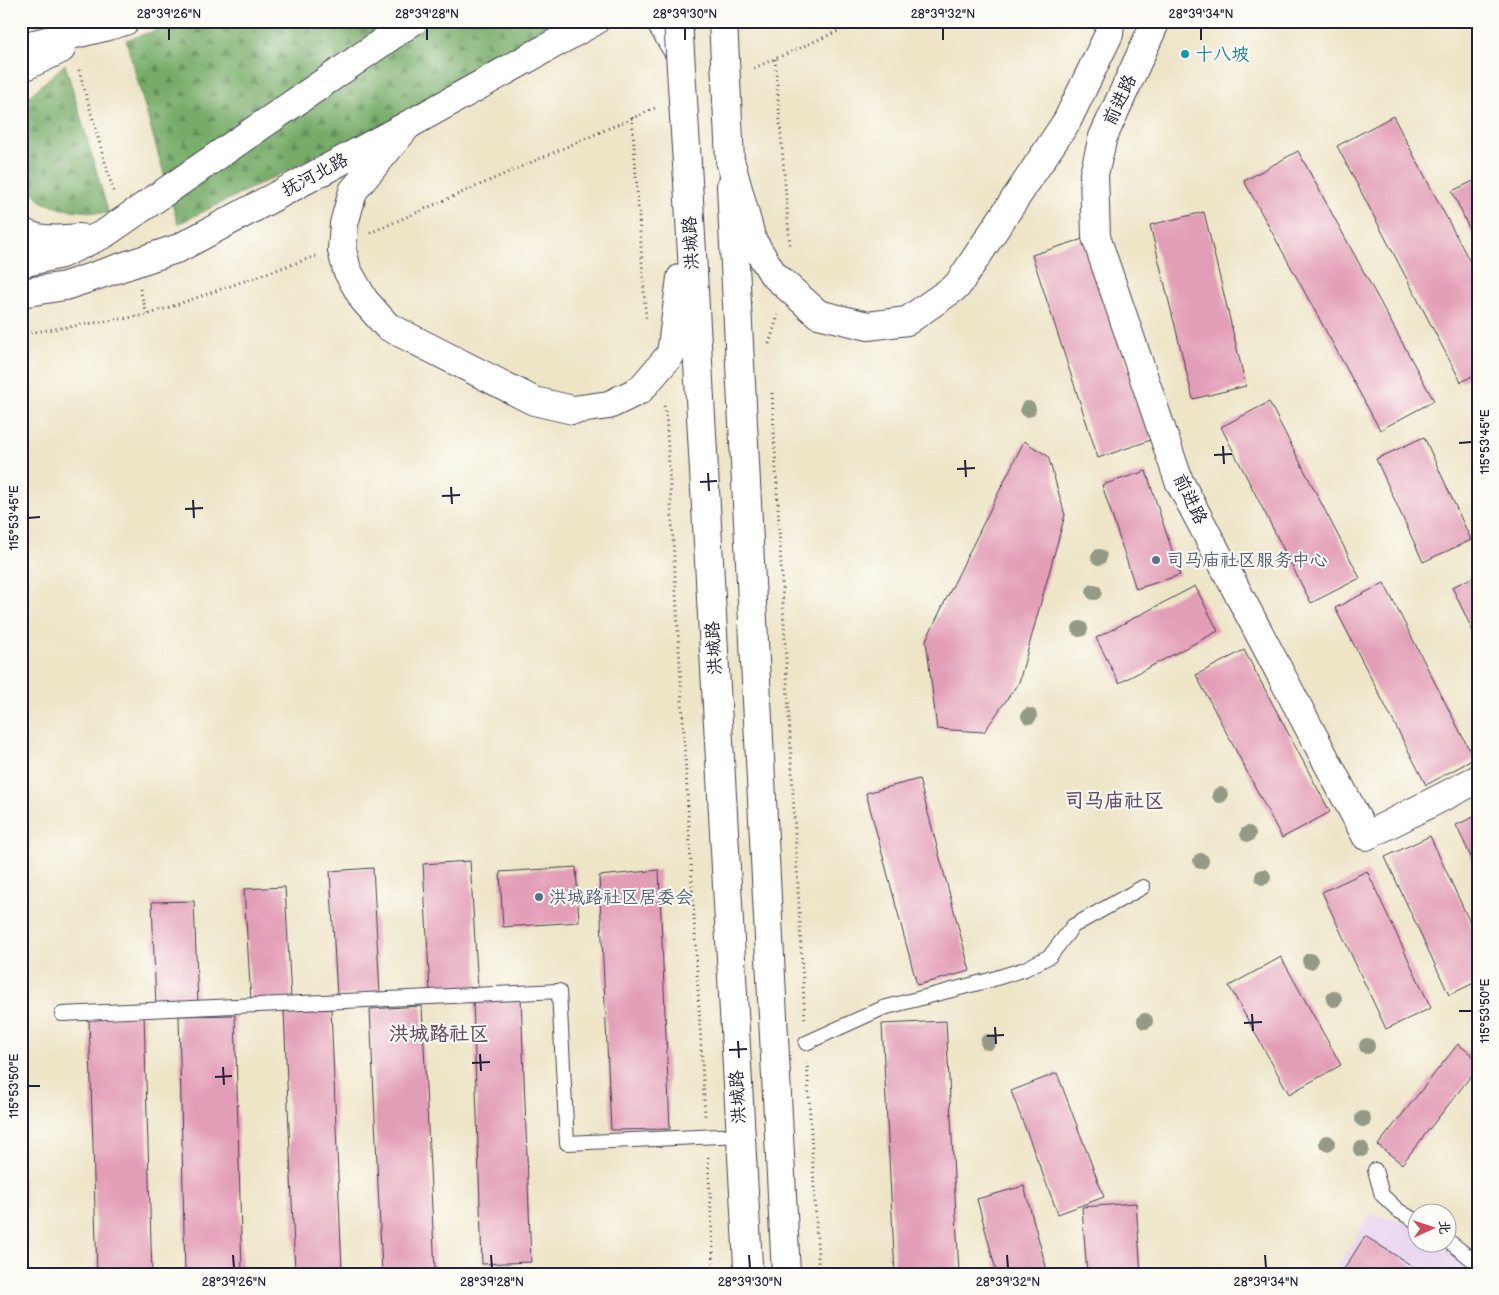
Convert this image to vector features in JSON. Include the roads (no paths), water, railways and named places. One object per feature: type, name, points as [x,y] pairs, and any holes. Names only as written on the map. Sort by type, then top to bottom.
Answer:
[{"type":"main road","points":[[21,263],[62,254],[104,234],[413,21]]},
{"type":"main road","name":"抚河北路","points":[[21,293],[64,286],[179,248],[408,125],[595,21]]},
{"type":"main road","points":[[660,21],[680,54]]},
{"type":"main road","name":"洪城路","points":[[678,21],[741,1135],[748,1265],[746,1274]]},
{"type":"main road","points":[[730,160],[752,240],[773,274],[818,314],[868,326],[908,320],[957,286],[1067,121],[1109,34],[1110,21]]},
{"type":"main road","name":"前进路","points":[[1156,21],[1103,137],[1094,174],[1096,237],[1179,481],[1366,836],[1478,779]]},
{"type":"main road","points":[[21,47],[115,24]]},
{"type":"main road","points":[[21,68],[115,24]]},
{"type":"main road","points":[[725,28],[786,1274]]},
{"type":"main road","points":[[408,125],[353,192],[344,224],[342,250],[347,270],[364,300],[387,326],[534,401],[573,410],[609,405],[640,390],[670,354],[681,281],[687,164]]},
{"type":"main road","points":[[21,231],[26,235],[61,241],[104,234]]},
{"type":"lane","points":[[806,1043],[883,1008],[1025,969],[1050,956],[1072,926],[1143,887]]},
{"type":"lane","points":[[62,1014],[559,990],[568,1143],[741,1135]]},
{"type":"lane","points":[[1375,1170],[1382,1195],[1399,1211],[1406,1215]]},
{"type":"lane","points":[[1456,1247],[1478,1264]]},
{"type":"place","name":"十八坡","points":[[1185,54]]},
{"type":"place","name":"司马庙社区服务中心","points":[[1156,560]]},
{"type":"place","name":"洪城路社区居委会","points":[[539,897]]},
{"type":"district","name":"司马庙社区","points":[[1114,801]]},
{"type":"district","name":"洪城路社区","points":[[439,1034]]}]
